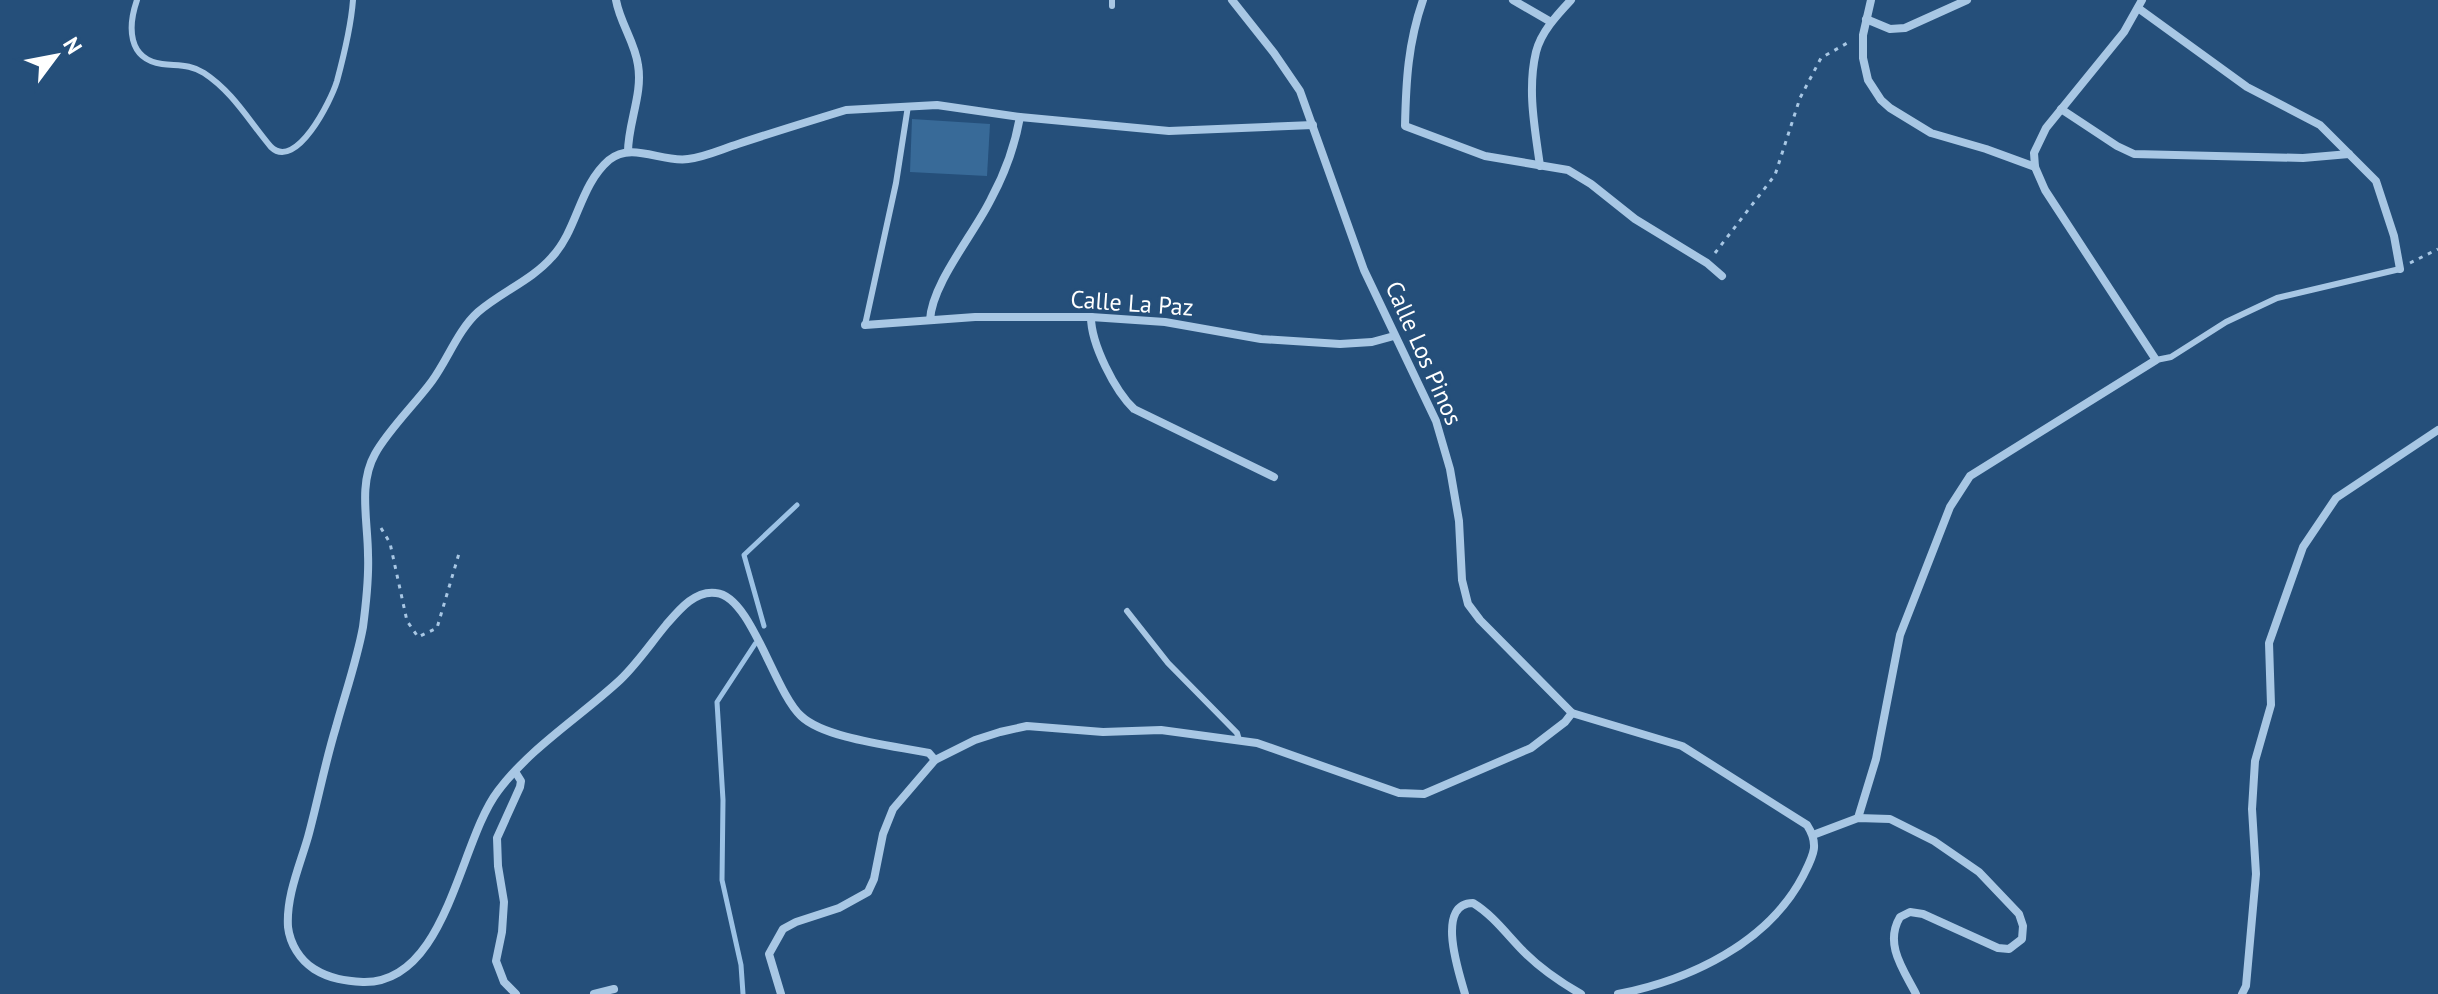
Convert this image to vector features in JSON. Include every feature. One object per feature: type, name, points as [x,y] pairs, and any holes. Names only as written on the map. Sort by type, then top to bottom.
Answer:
[{"type":"street","points":[[616,0],[618,15],[639,66],[638,97],[628,135],[628,152]]},
{"type":"street","name":"Calle Los Pinos","points":[[1232,0],[1300,91],[1364,270],[1436,421],[1450,469],[1459,521],[1462,580],[1468,604],[1572,713]]},
{"type":"street","points":[[1423,0],[1414,28],[1406,73],[1405,126],[1485,156],[1568,170],[1722,276]]},
{"type":"street","points":[[1513,0],[1551,22]]},
{"type":"street","points":[[1540,166],[1533,115],[1536,50],[1551,22],[1571,0]]},
{"type":"street","points":[[1871,0],[1863,35],[1863,58],[1868,80],[1881,100],[1931,133],[2035,167]]},
{"type":"street","points":[[1866,19],[1890,29],[1905,28],[1967,0]]},
{"type":"street","points":[[1858,818],[1876,759],[1900,635],[1950,507],[1970,476],[2156,360],[2045,190],[2035,167],[2034,153],[2046,128],[2124,32],[2140,4],[2247,87],[2320,125],[2376,181],[2394,236],[2400,269]]},
{"type":"street","points":[[935,760],[929,753],[836,734],[804,720],[784,695],[734,599],[718,592],[700,595],[681,607],[625,675],[524,762],[498,791],[480,821],[455,889],[427,947],[414,960],[376,982],[342,981],[315,970],[299,956],[288,929],[292,887],[309,834],[325,762],[362,630],[369,561],[365,486],[374,455],[435,378],[475,314],[549,261],[566,240],[582,198],[599,171],[613,157],[640,152],[671,159],[689,159],[846,110],[908,106],[937,105],[1020,117],[1169,131],[1313,125]]},
{"type":"street","points":[[2061,109],[2134,154],[2303,158],[2349,154]]},
{"type":"street","points":[[930,320],[934,297],[992,199],[1011,151],[1020,117]]},
{"type":"street","name":"Calle La Paz","points":[[865,325],[975,317],[1091,317],[1165,322],[1261,339],[1340,344],[1372,342],[1394,336]]},
{"type":"street","points":[[1091,317],[1095,341],[1108,371],[1123,398],[1134,409],[1274,477]]},
{"type":"street","points":[[2242,994],[2246,986],[2256,874],[2252,809],[2255,761],[2271,705],[2269,643],[2303,547],[2336,498],[2438,430]]},
{"type":"street","points":[[781,994],[769,954],[783,929],[839,908],[868,892],[893,809],[935,760],[975,740],[1027,726],[1103,732],[1161,730],[1257,743],[1399,793],[1424,794],[1531,748],[1572,713],[1682,746],[1807,825],[1816,846],[1792,896],[1745,940],[1703,968],[1672,980],[1618,994]]},
{"type":"street","points":[[516,773],[521,781],[520,787],[497,838],[504,902],[496,961],[504,982],[516,994]]},
{"type":"street","points":[[1813,835],[1858,818],[1890,819],[1934,841],[1979,872],[2019,914],[2023,926],[2022,939],[2009,949],[1998,948],[1923,914],[1910,912],[1900,917],[1892,940],[1901,967],[1916,994]]},
{"type":"street","points":[[1465,994],[1452,938],[1452,918],[1466,903],[1480,907],[1526,954],[1560,982],[1581,994]]},
{"type":"street","points":[[594,994],[614,989]]},
{"type":"lane","points":[[137,0],[130,34],[142,53],[159,63],[188,65],[202,71],[233,97],[277,153],[289,152],[313,129],[336,84],[353,0]]},
{"type":"lane","points":[[865,325],[896,183],[908,106]]},
{"type":"lane","points":[[2156,360],[2171,357],[2226,322],[2277,298],[2400,269]]},
{"type":"lane","points":[[1127,611],[1168,663],[1237,733],[1239,740]]},
{"type":"path","points":[[1707,263],[1775,175],[1800,98],[1821,58],[1863,35]]},
{"type":"path","points":[[2400,269],[2438,249]]},
{"type":"path","points":[[366,505],[390,543],[407,621],[418,637],[437,628],[460,550]]},
{"type":"shaded area","points":[[912,119],[990,124],[987,176],[910,172]]},
{"type":"waterway","points":[[764,626],[744,555],[797,505]]},
{"type":"waterway","points":[[743,994],[741,965],[722,880],[723,800],[717,702],[755,644]]}]
